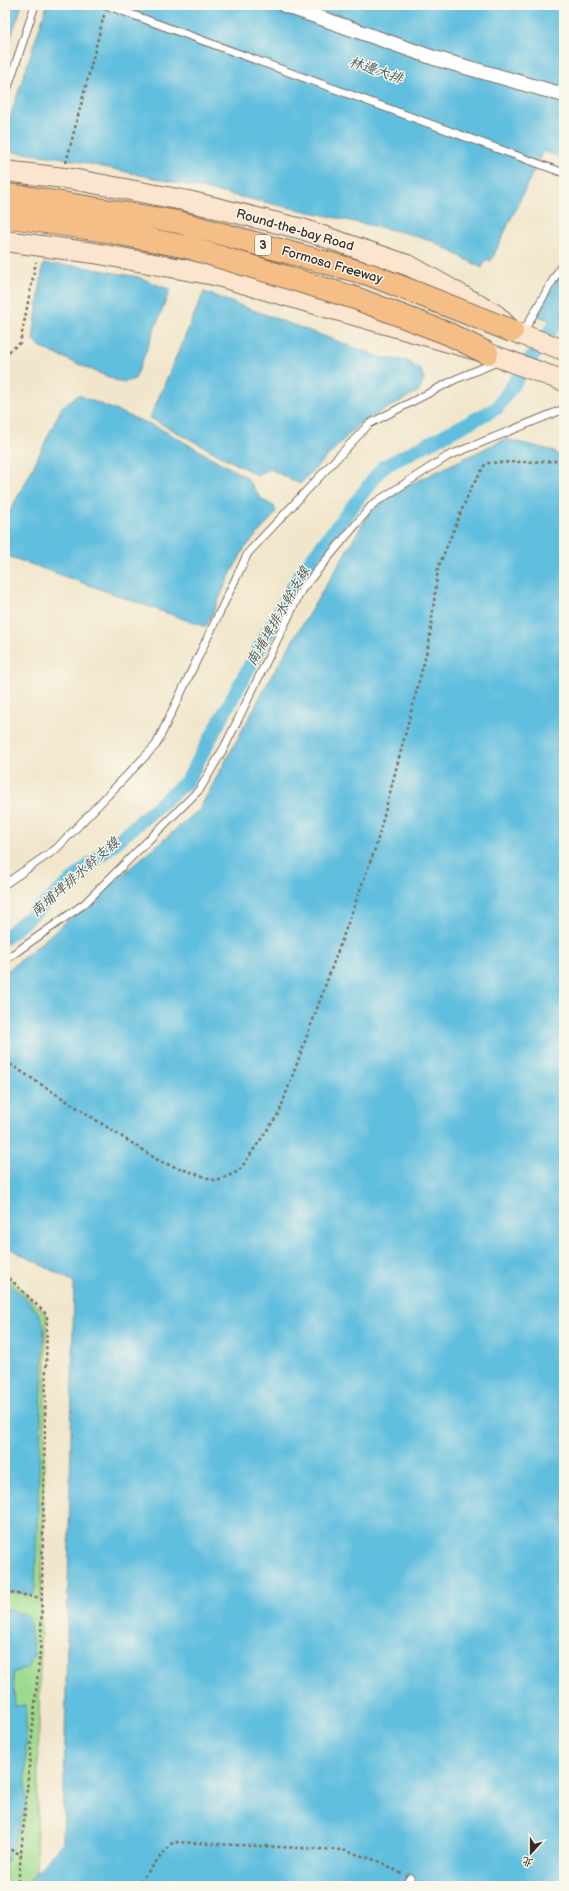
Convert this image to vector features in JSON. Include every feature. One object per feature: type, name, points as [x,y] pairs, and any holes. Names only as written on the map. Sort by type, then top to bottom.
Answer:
[{"type":"highway","name":"Formosa Freeway","points":[[5,195],[178,222],[370,275],[521,332]]},
{"type":"highway","name":"Formosa Freeway","points":[[5,216],[100,230],[187,247],[355,298],[449,334],[498,357]]},
{"type":"street","points":[[284,5],[434,58],[564,95]]},
{"type":"street","name":"Round-the-bay Road","points":[[5,171],[53,176],[188,201],[309,232],[410,266],[496,315],[521,332],[564,350]]},
{"type":"street","points":[[40,245],[53,176]]},
{"type":"street","points":[[5,241],[94,253],[214,275],[498,357],[559,379]]},
{"type":"lane","points":[[5,96],[35,5]]},
{"type":"lane","points":[[106,5],[564,173]]},
{"type":"lane","points":[[521,332],[564,261]]},
{"type":"lane","points":[[5,884],[56,849],[156,745],[248,553],[369,424],[498,357]]},
{"type":"lane","points":[[5,960],[84,904],[200,789],[225,746],[302,589],[374,504],[448,456],[564,409]]},
{"type":"lane","points":[[405,1886],[410,1878]]},
{"type":"path","points":[[53,176],[66,165],[106,5]]},
{"type":"path","points":[[5,363],[8,352],[20,342],[40,245]]},
{"type":"path","points":[[5,1061],[162,1162],[217,1181],[239,1171],[279,1113],[376,846],[429,643],[438,568],[470,490],[486,463],[557,461],[564,463]]},
{"type":"path","points":[[5,1274],[47,1315],[41,1640],[19,1886]]},
{"type":"path","points":[[5,1592],[42,1598]]},
{"type":"path","points":[[136,1886],[173,1842],[343,1850],[381,1862],[423,1886]]},
{"type":"path","points":[[5,1847],[22,1856]]},
{"type":"green space","points":[[5,1274],[47,1315],[36,1873],[25,1886],[5,1886]]},
{"type":"water","points":[[5,5],[22,5],[5,55]]},
{"type":"water","name":"林邊大排","points":[[47,5],[564,5],[564,159],[543,151],[491,261],[486,259],[482,268],[434,242],[406,233],[58,157],[5,151],[5,132]]},
{"type":"water","points":[[43,264],[77,266],[138,277],[170,290],[135,379],[122,383],[44,349],[33,340]]},
{"type":"water","points":[[564,269],[564,325],[535,315]]},
{"type":"water","points":[[204,292],[380,357],[407,361],[421,370],[424,380],[419,391],[360,423],[300,484],[270,469],[257,475],[150,418]]},
{"type":"water","points":[[78,395],[159,428],[246,477],[262,500],[274,506],[276,513],[244,549],[206,627],[5,555],[5,520],[28,478],[62,407]]},
{"type":"water","points":[[505,439],[551,450],[564,458],[564,1886],[25,1886],[63,1842],[74,1282],[5,1246],[5,973],[199,810],[271,677],[377,500]]},
{"type":"water","points":[[5,1280],[23,1296],[39,1314],[44,1328],[35,1588],[33,1595],[5,1591]]},
{"type":"water","points":[[5,1609],[18,1612],[29,1617],[34,1655],[28,1668],[13,1672],[15,1706],[26,1705],[26,1805],[13,1846],[5,1864]]},
{"type":"waterway","name":"南埔埤排水幹支線","points":[[5,938],[187,781],[300,574],[383,467],[497,408],[564,311]]}]
